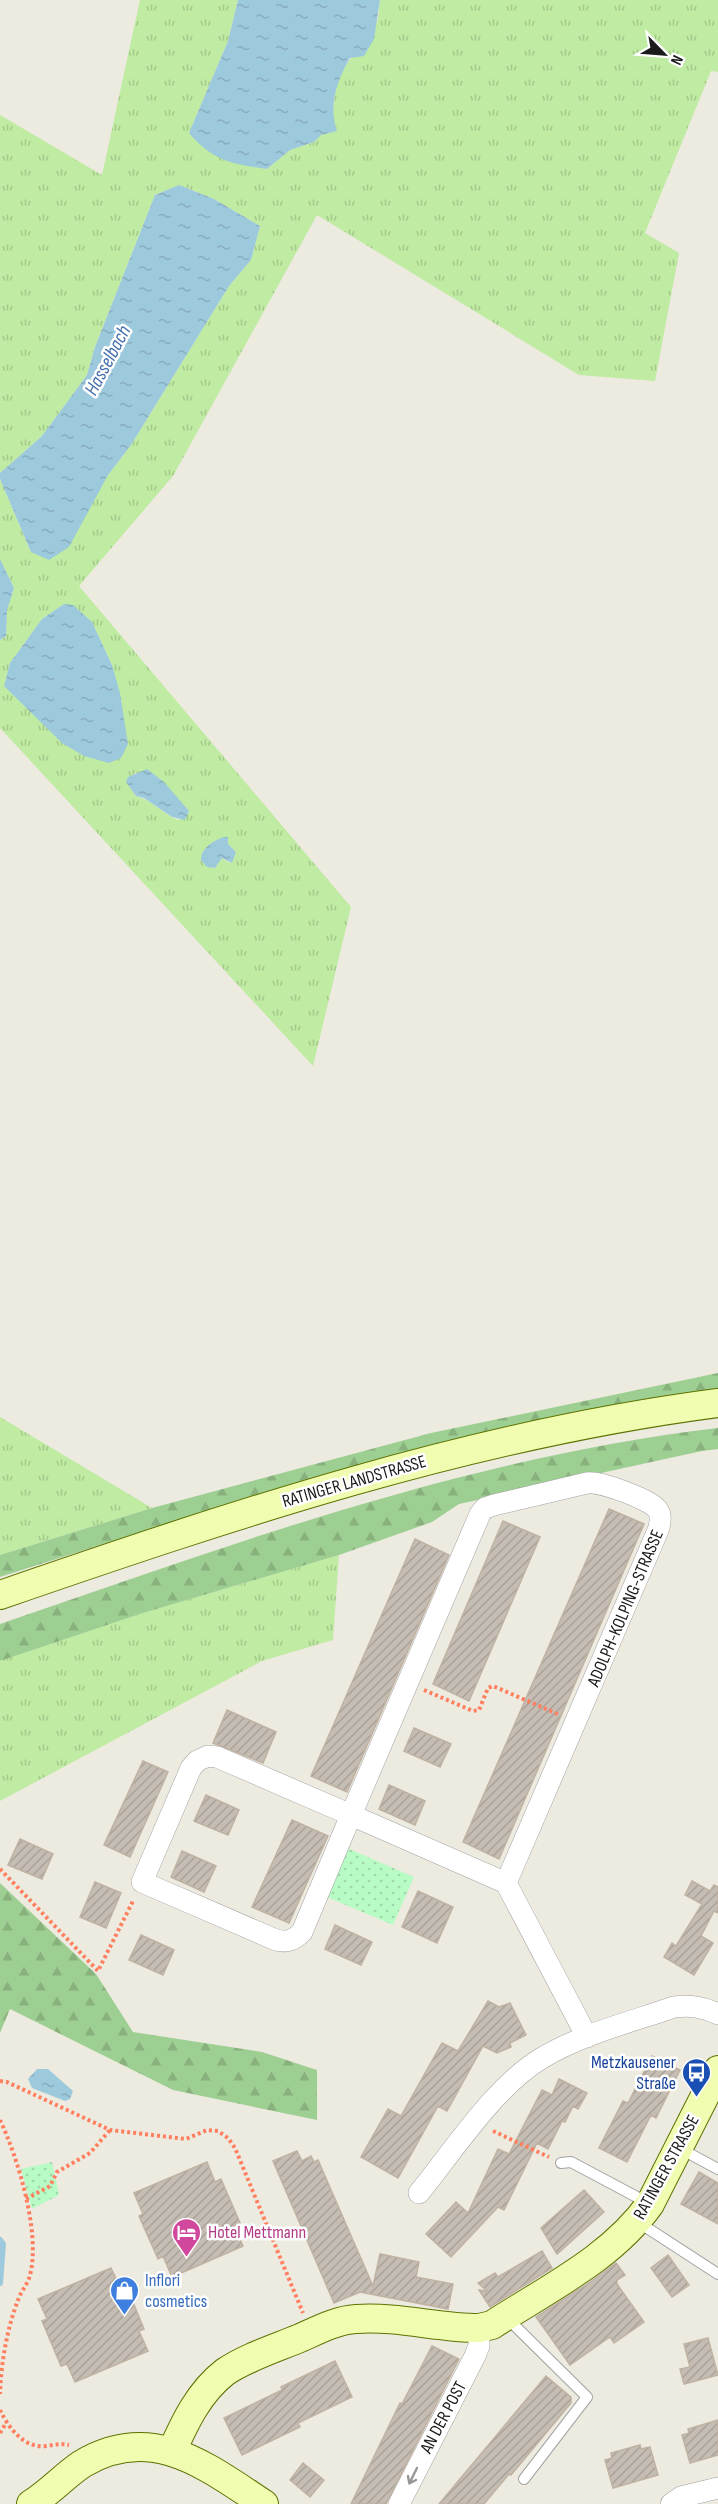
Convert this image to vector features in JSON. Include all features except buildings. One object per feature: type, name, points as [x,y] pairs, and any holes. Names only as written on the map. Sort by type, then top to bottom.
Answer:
[{"type":"street","name":"RATINGER LANDSTRASSE","points":[[0,1595],[288,1499],[392,1469],[477,1447],[577,1426],[718,1403]]},
{"type":"street","name":"ADOLPH-KOLPING-STRASSE","points":[[142,1882],[284,1942],[295,1939],[302,1932],[480,1514],[485,1508],[587,1483],[602,1483],[657,1509],[661,1518],[659,1528],[577,1723],[506,1883]]},
{"type":"street","points":[[142,1882],[191,1768],[197,1761],[208,1756],[217,1757],[506,1883],[587,2037]]},
{"type":"street","points":[[419,2193],[505,2088],[524,2071],[560,2048],[674,2007],[688,2005],[704,2007],[718,2014]]},
{"type":"street","name":"RATINGER STRASSE","points":[[479,2328],[492,2325],[563,2280],[623,2237],[644,2213],[718,2070]]},
{"type":"street","points":[[172,2451],[204,2392],[226,2372],[311,2333],[353,2319],[383,2318],[479,2328]]},
{"type":"street","name":"AN DER POST","points":[[399,2504],[476,2356],[479,2346],[479,2328]]},
{"type":"street","points":[[31,2504],[85,2463],[104,2453],[123,2448],[153,2447],[172,2451],[205,2464],[264,2504]]},
{"type":"street","points":[[671,2504],[681,2497],[718,2488]]},
{"type":"lane","points":[[678,2148],[718,2169]]},
{"type":"lane","points":[[561,2163],[571,2162],[644,2213],[718,2274]]},
{"type":"lane","points":[[505,2316],[587,2397],[524,2479]]},
{"type":"path","points":[[408,1683],[473,1711],[479,1710],[489,1688],[493,1686],[577,1723]]},
{"type":"path","points":[[0,1869],[98,1971],[142,1882]]},
{"type":"path","points":[[0,2081],[110,2130],[186,2139],[207,2130],[218,2131],[228,2138],[235,2148],[311,2333]]},
{"type":"path","points":[[0,2120],[29,2209],[32,2262],[30,2277],[17,2301],[1,2370],[0,2394]]},
{"type":"path","points":[[476,2123],[561,2163]]},
{"type":"path","points":[[26,2199],[50,2186],[57,2172],[90,2153],[110,2130]]},
{"type":"path","points":[[0,2410],[6,2423],[22,2439],[44,2447],[58,2443],[70,2445],[85,2463]]},
{"type":"path","points":[[0,2433],[6,2423]]},
{"type":"green space","points":[[140,0],[238,0],[228,41],[189,133],[267,169],[290,150],[314,142],[332,117],[336,87],[342,71],[378,19],[380,0],[718,0],[718,72],[711,71],[645,233],[679,253],[655,381],[579,375],[317,215],[173,476],[79,586],[351,907],[313,1066],[0,728],[0,640],[6,636],[7,610],[14,588],[0,559],[0,479],[31,552],[89,507],[108,475],[131,445],[229,286],[251,260],[260,226],[214,199],[179,185],[155,195],[95,347],[87,375],[42,436],[0,473],[0,115],[102,175]],"holes":[[[64,604],[92,622],[112,665],[121,702],[4,686],[10,663],[42,619]],[[135,773],[151,777],[172,792],[189,811],[178,820],[136,796],[126,782]],[[228,844],[236,852],[230,863],[222,858],[215,868],[207,867]]]},
{"type":"green space","points":[[718,1373],[718,1393],[451,1440],[310,1478],[0,1577],[0,1555],[152,1508],[431,1433]]},
{"type":"green space","points":[[0,1417],[152,1508],[0,1555]]},
{"type":"green space","points":[[718,1428],[718,1449],[459,1504],[432,1522],[339,1555],[140,1614],[0,1661],[0,1624],[265,1534],[354,1506],[534,1459],[626,1441]]},
{"type":"green space","points":[[339,1555],[333,1640],[262,1661],[0,1801],[0,1661],[140,1614]]},
{"type":"green space","points":[[347,1848],[414,1877],[393,1925],[327,1897]]},
{"type":"green space","points":[[0,1883],[96,1974],[133,2032],[262,2052],[317,2070],[317,2120],[173,2090],[10,2009],[0,2033]]},
{"type":"green space","points":[[52,2162],[59,2195],[32,2209],[21,2169]]},
{"type":"water","points":[[238,0],[380,0],[374,39],[364,56],[350,58],[335,93],[333,112],[337,131],[321,135],[314,142],[290,150],[267,169],[224,160],[206,150],[189,133],[228,41]]},
{"type":"water","points":[[179,185],[214,199],[260,226],[251,260],[229,286],[131,445],[108,475],[69,547],[49,560],[31,552],[0,479],[0,473],[42,436],[87,375],[95,347],[155,195]]},
{"type":"water","points":[[0,559],[14,588],[7,610],[6,636],[0,640]]},
{"type":"water","points":[[64,604],[73,605],[92,622],[112,665],[120,693],[128,744],[121,758],[109,763],[84,756],[62,743],[4,686],[10,663],[42,619]]},
{"type":"water","points":[[147,769],[164,782],[189,811],[185,820],[172,817],[144,798],[136,796],[126,782],[128,777]]},
{"type":"water","points":[[228,837],[228,844],[236,852],[232,863],[222,858],[215,868],[207,867],[201,860],[203,852],[212,843]]},
{"type":"water","points":[[37,2069],[48,2069],[73,2091],[70,2099],[65,2101],[32,2088],[28,2079]]},
{"type":"waterway","name":"Hasselbach","points":[[0,2240],[3,2244],[0,2283]]},
{"type":"place","name":"Metzkausener Straße","points":[[697,2098]]},
{"type":"place","name":"Hotel Mettmann","points":[[187,2258]]},
{"type":"place","name":"Inflori cosmetics","points":[[124,2316]]}]
